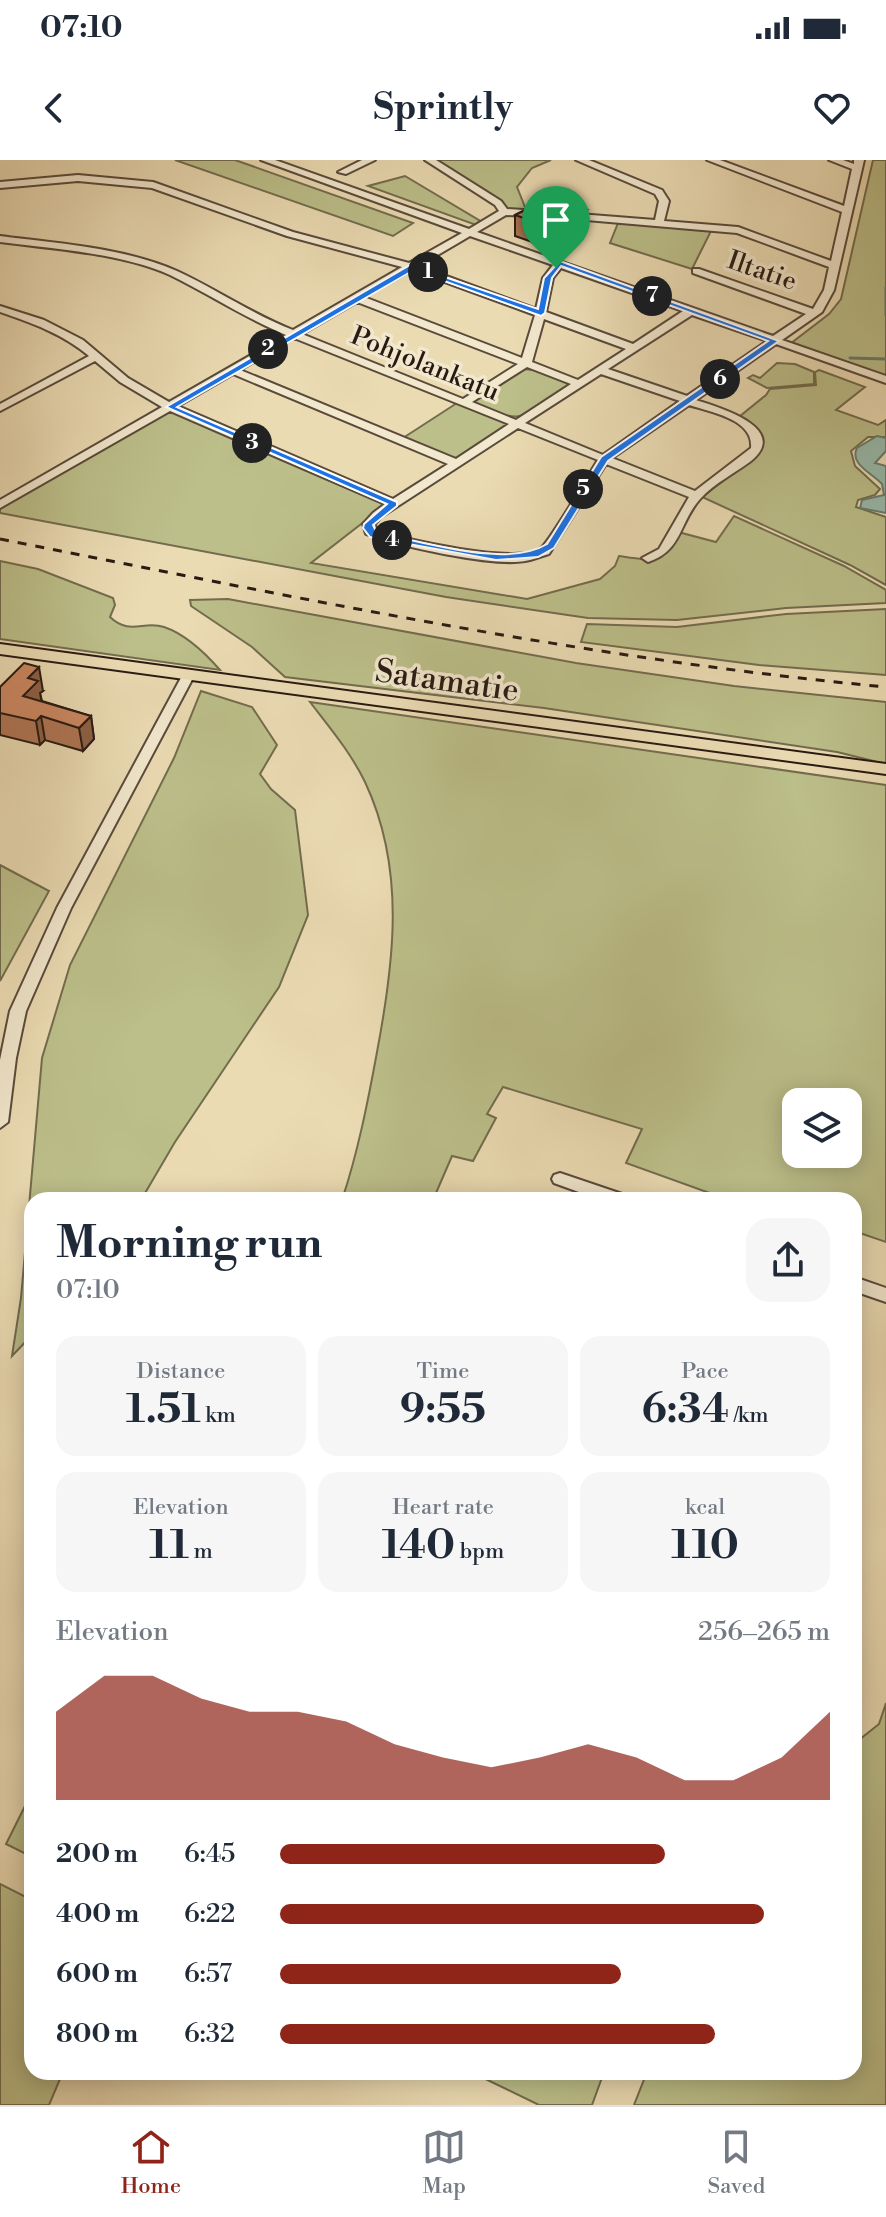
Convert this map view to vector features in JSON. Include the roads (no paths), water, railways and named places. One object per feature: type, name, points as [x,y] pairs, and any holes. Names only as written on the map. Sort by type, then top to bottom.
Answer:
[{"type":"main road","name":"Satamatie","points":[[0,649],[886,769]]},
{"type":"street","points":[[266,160],[886,380]]},
{"type":"street","points":[[430,160],[498,203],[504,212]]},
{"type":"street","points":[[581,160],[659,192],[664,201],[659,223]]},
{"type":"street","points":[[712,160],[847,211]]},
{"type":"street","points":[[692,310],[394,504],[368,528],[374,535],[395,541],[496,557],[535,555],[551,546],[604,459],[814,313],[829,290],[858,164],[834,160]]},
{"type":"street","points":[[343,172],[364,161]]},
{"type":"street","points":[[0,185],[59,178],[140,181],[290,234],[413,267],[634,348]]},
{"type":"street","points":[[0,505],[504,212],[747,231],[834,265]]},
{"type":"street","name":"Pohjolankatu","points":[[0,239],[84,249],[152,265],[293,334],[696,496]]},
{"type":"street","points":[[464,403],[526,363],[548,278],[560,263]]},
{"type":"street","name":"Iltatie","points":[[696,271],[814,313]]},
{"type":"street","points":[[357,298],[580,384]]},
{"type":"street","points":[[0,309],[63,334],[124,380],[170,407],[394,504]]},
{"type":"street","points":[[0,323],[16,314]]},
{"type":"street","points":[[0,408],[96,356]]},
{"type":"street","points":[[601,370],[743,423],[757,440],[756,449],[696,496],[664,551],[648,558]]},
{"type":"street","points":[[234,371],[458,464]]},
{"type":"street","points":[[0,1122],[8,1058],[23,999],[64,908],[189,674]]},
{"type":"street","points":[[560,1179],[597,1192]]},
{"type":"street","points":[[862,1287],[886,1295]]},
{"type":"waterway","points":[[886,287],[886,315]]},
{"type":"waterway","points":[[850,358],[886,359]]},
{"type":"railway","points":[[0,539],[331,604],[552,643],[774,675],[886,687]]}]
